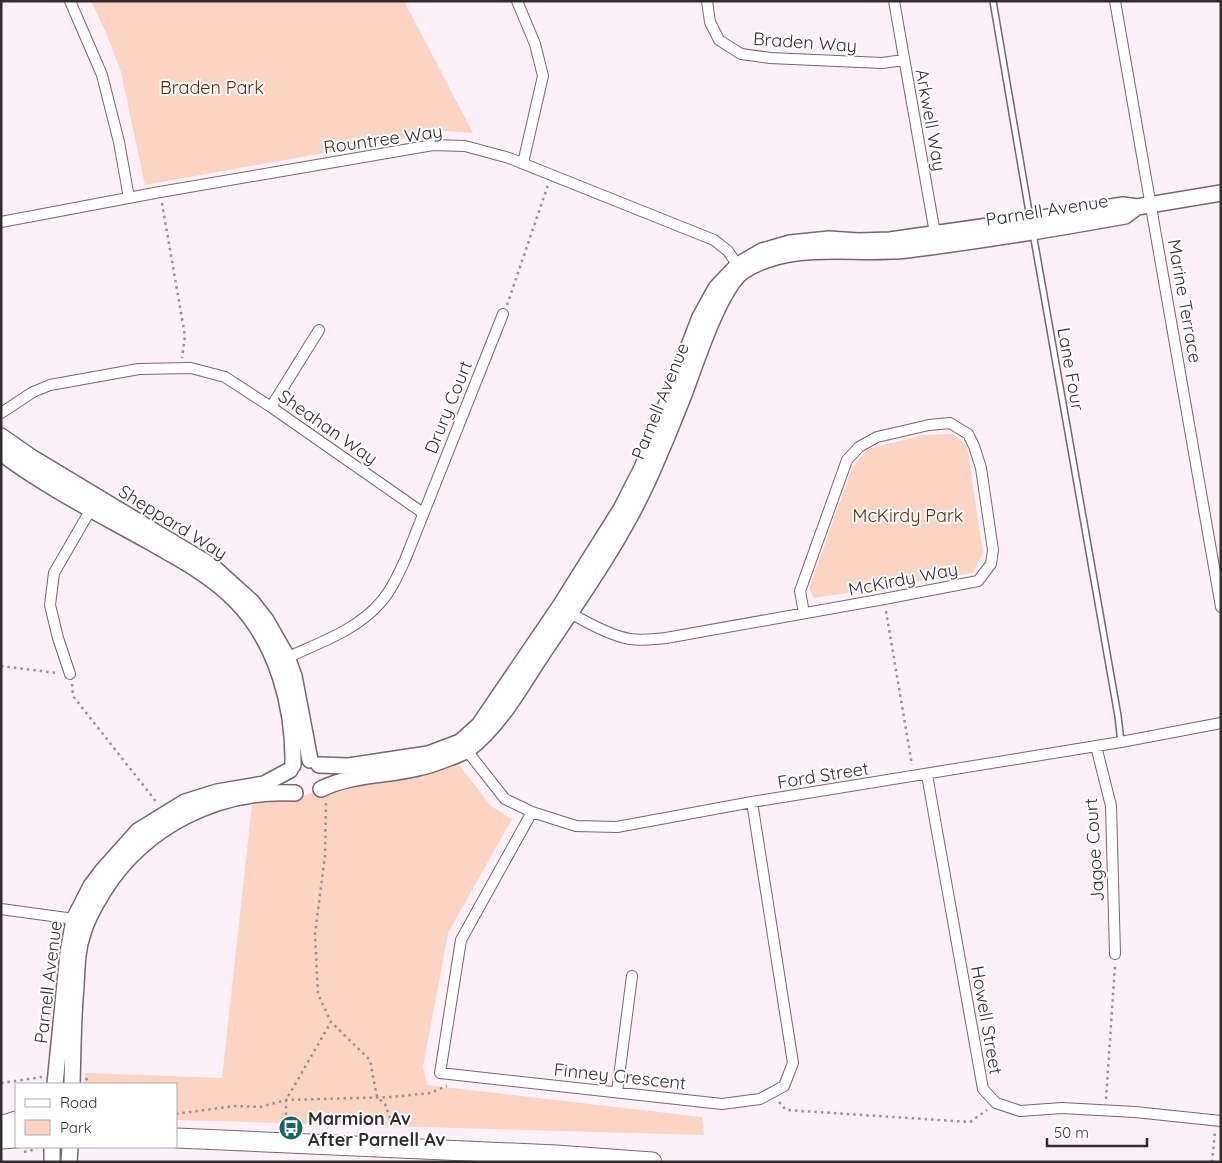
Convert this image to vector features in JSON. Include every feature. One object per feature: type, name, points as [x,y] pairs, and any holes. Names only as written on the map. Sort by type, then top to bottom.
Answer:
[{"type":"highway","points":[[1,1126],[15,1121]]},
{"type":"highway","points":[[1,1139],[15,1138]]},
{"type":"highway","points":[[178,1138],[556,1155],[652,1162]]},
{"type":"street","points":[[70,1],[102,75],[119,142],[129,198]]},
{"type":"street","points":[[517,1],[535,44],[543,76],[523,163]]},
{"type":"street","name":"Braden Way","points":[[707,1],[710,22],[719,40],[741,54],[770,58],[882,63],[904,60]]},
{"type":"street","name":"Arkwell Way","points":[[894,1],[936,240]]},
{"type":"street","name":"Marine Terrace","points":[[1115,1],[1144,206],[1221,607]]},
{"type":"street","name":"Rountree Way","points":[[1,222],[160,192],[432,145],[465,146],[523,163],[714,240],[728,251],[740,269]]},
{"type":"street","name":"Parnell Avenue","points":[[80,921],[96,904],[113,876],[129,856],[160,830],[198,810],[237,798],[280,792],[295,793],[306,797],[337,782],[418,768],[464,746],[565,609],[621,509],[642,468],[700,317],[716,288],[762,251],[790,243],[829,239],[858,241],[936,240],[1031,226],[1123,205],[1144,206],[1221,193]]},
{"type":"street","name":"Drury Court","points":[[423,513],[503,314]]},
{"type":"street","points":[[271,407],[319,330]]},
{"type":"street","name":"Sheahan Way","points":[[1,413],[33,392],[50,385],[139,369],[181,367],[225,377],[423,513]]},
{"type":"street","name":"McKirdy Way","points":[[565,609],[616,635],[630,639],[646,640],[666,638],[884,599],[978,581],[991,564],[993,550],[980,468],[974,446],[968,434],[950,423],[929,425],[876,437],[859,447],[847,460],[800,591],[804,613]]},
{"type":"street","name":"Sheppard Way","points":[[1,436],[31,457],[212,566],[252,602],[266,620],[282,660],[293,748],[291,768]]},
{"type":"street","name":"Sheppard Way","points":[[1,452],[17,464],[91,509],[181,560],[210,579],[235,600],[294,676],[315,763]]},
{"type":"street","points":[[70,674],[58,638],[50,605],[54,573],[91,509]]},
{"type":"street","points":[[282,660],[347,630],[379,604],[393,584],[405,560],[423,513]]},
{"type":"street","name":"Ford Street","points":[[464,746],[505,799],[532,812],[576,826],[617,827],[752,802],[1121,742],[1221,723]]},
{"type":"street","name":"Parnell Avenue","points":[[56,1080],[67,962],[91,886],[138,831],[185,802],[217,792],[264,784],[304,760],[315,763],[349,766],[428,754],[464,746]]},
{"type":"street","name":"Jagoe Court","points":[[1096,746],[1111,806],[1115,954]]},
{"type":"street","points":[[315,763],[324,774],[324,784],[321,789]]},
{"type":"street","points":[[291,768],[288,783],[295,793]]},
{"type":"street","name":"Howell Street","points":[[927,774],[983,1089],[996,1104]]},
{"type":"street","name":"Finney Crescent","points":[[532,812],[461,940],[440,1073],[722,1104],[760,1099],[784,1086],[793,1063],[752,802]]},
{"type":"street","points":[[1,909],[80,921]]},
{"type":"street","name":"Parnell Avenue","points":[[72,1083],[74,1013],[78,958],[83,932],[80,921]]},
{"type":"street","points":[[617,1092],[632,976]]},
{"type":"street","points":[[996,1104],[1020,1111],[1062,1108],[1218,1120]]},
{"type":"street","points":[[52,1148],[52,1162]]},
{"type":"street","points":[[68,1162],[70,1148]]},
{"type":"lane","name":"Lane Four","points":[[993,1],[1121,742]]},
{"type":"path","points":[[503,314],[552,174]]},
{"type":"path","points":[[160,192],[185,336],[181,367]]},
{"type":"path","points":[[884,599],[914,777]]},
{"type":"path","points":[[1,666],[70,674],[74,696],[165,813]]},
{"type":"path","points":[[337,782],[339,798],[325,804],[325,855],[315,934],[318,994],[332,1022],[370,1060],[377,1097],[385,1104],[390,1118]]},
{"type":"path","points":[[1106,1110],[1115,954]]},
{"type":"path","points":[[286,1142],[286,1100],[332,1022]]},
{"type":"path","points":[[178,1114],[234,1106],[260,1107],[286,1100],[430,1093],[447,1086],[456,1074]]},
{"type":"path","points":[[1,1083],[56,1080]]},
{"type":"path","points":[[771,1093],[786,1110],[970,1122],[996,1104]]},
{"type":"path","points":[[1212,1162],[1218,1120]]},
{"type":"green space","name":"Braden Park","points":[[91,1],[404,1],[473,133],[446,131],[145,185],[121,72],[107,35]]},
{"type":"green space","name":"McKirdy Park","points":[[953,434],[967,446],[983,553],[973,573],[814,598],[809,589],[852,468],[868,449],[923,435]]},
{"type":"green space","points":[[455,760],[491,806],[512,819],[448,933],[423,1067],[427,1085],[702,1117],[704,1135],[178,1120],[178,1083],[84,1083],[85,1073],[222,1078],[252,805],[426,771]]},
{"type":"place","name":"Marmion Av After Parnell Av","points":[[291,1128]]}]
